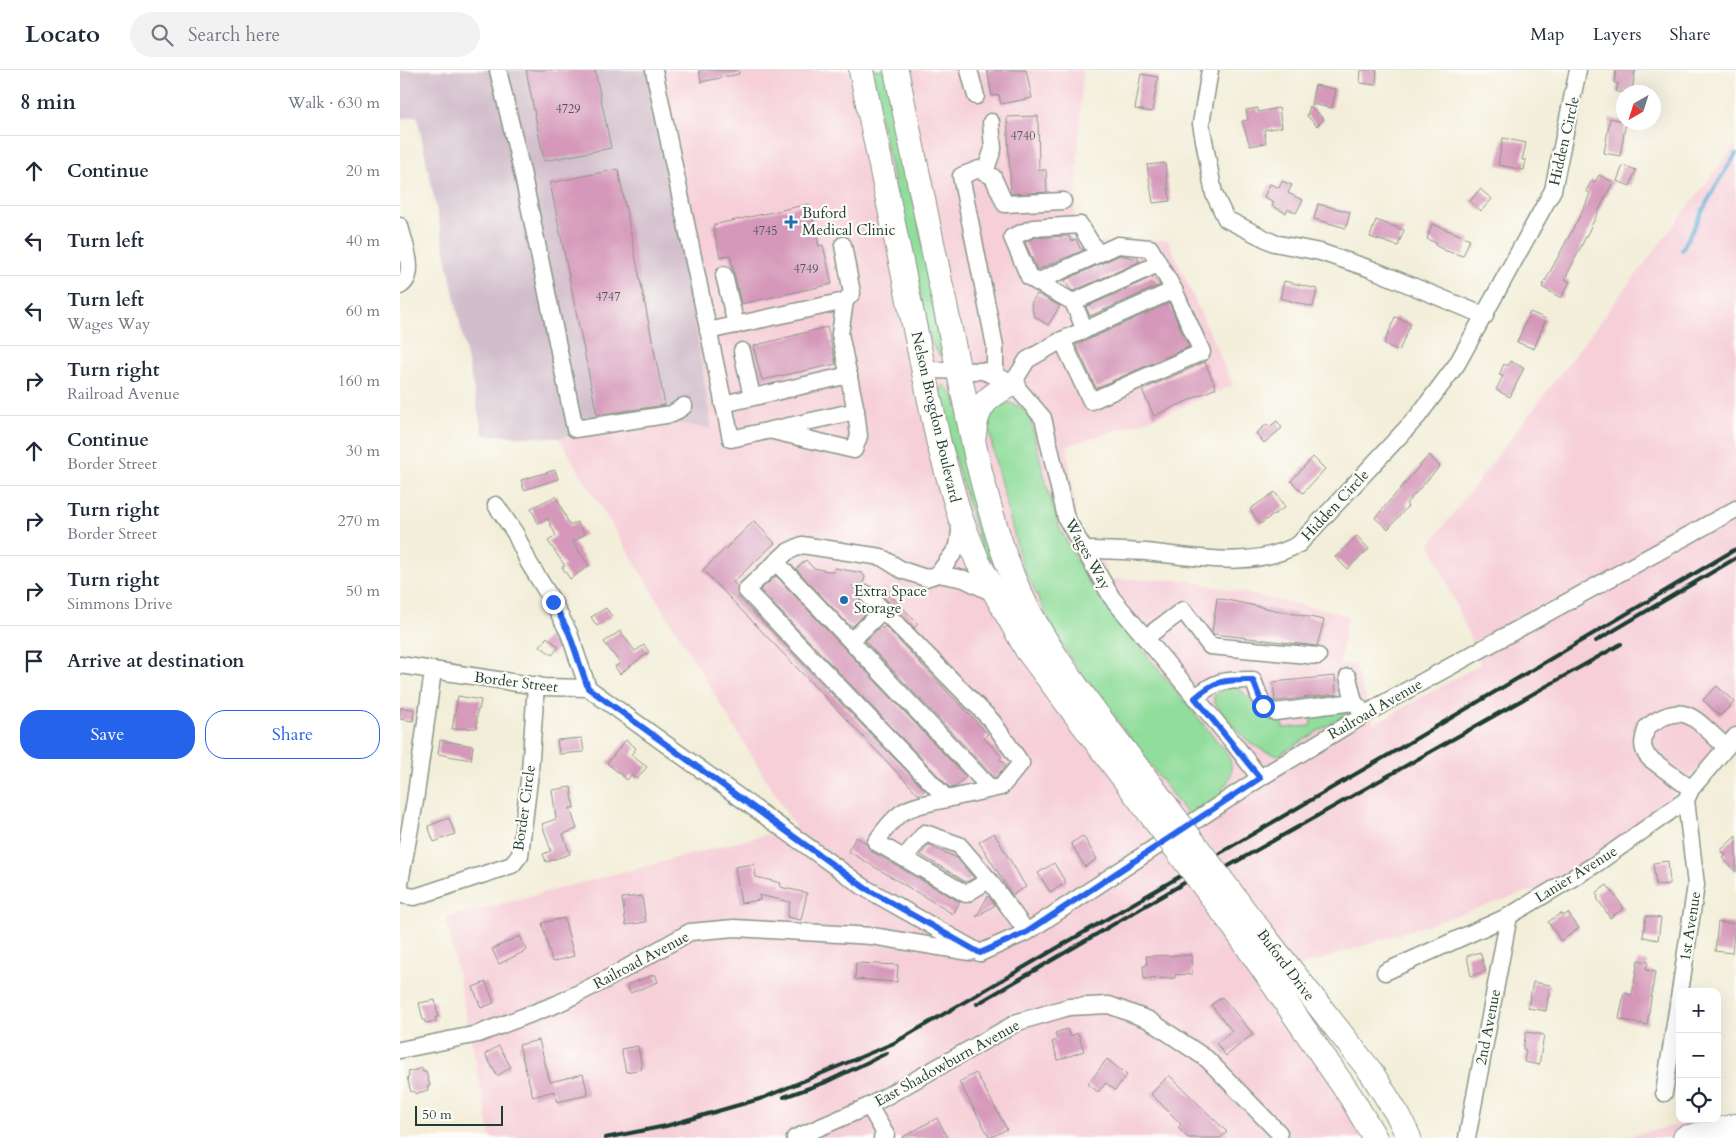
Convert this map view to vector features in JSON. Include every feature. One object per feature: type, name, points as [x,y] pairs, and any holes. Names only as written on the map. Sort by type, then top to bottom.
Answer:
[{"type":"highway","name":"Nelson Brogdon Boulevard","points":[[861,70],[939,444],[961,521],[995,594],[1027,650],[1151,799]]},
{"type":"highway","name":"Nelson Brogdon Boulevard","points":[[896,70],[973,442],[990,510],[1015,582],[1052,652],[1151,799]]},
{"type":"highway","points":[[973,442],[975,420],[980,408],[1004,379]]},
{"type":"highway","name":"Buford Drive","points":[[1151,799],[1239,918],[1370,1072],[1399,1117],[1409,1138]]},
{"type":"highway","name":"Buford Drive","points":[[1239,918],[1375,1138]]},
{"type":"highway","points":[[1685,1138],[1736,1126]]},
{"type":"street","points":[[498,70],[523,176],[575,429],[672,414],[684,406]]},
{"type":"street","points":[[654,70],[731,439],[856,411]]},
{"type":"street","points":[[969,70],[976,96]]},
{"type":"street","points":[[1210,70],[1201,124],[1214,194],[1226,219],[1274,243],[1320,252],[1371,269],[1485,316]]},
{"type":"street","name":"Hidden Circle","points":[[1084,550],[1144,552],[1220,560],[1246,559],[1283,553],[1299,544],[1418,416],[1457,364],[1553,190],[1578,70]]},
{"type":"street","points":[[985,172],[993,149],[991,122]]},
{"type":"street","points":[[1004,379],[995,346],[961,176],[979,169],[985,172],[992,177],[1005,204],[1063,201]]},
{"type":"street","points":[[1085,330],[1073,302],[1029,277],[1012,237],[1033,228],[1080,225],[1098,254]]},
{"type":"street","points":[[400,226],[410,273],[407,281],[400,286]]},
{"type":"street","points":[[768,430],[854,450],[859,436],[856,411],[840,334],[845,301],[852,293],[843,245]]},
{"type":"street","points":[[1037,282],[1118,245],[1150,248],[1174,290],[1202,352],[1091,401],[1062,340]]},
{"type":"street","points":[[1073,302],[1158,264]]},
{"type":"street","points":[[724,275],[736,325]]},
{"type":"street","points":[[1004,379],[1028,360],[1062,340],[1174,290]]},
{"type":"street","points":[[708,331],[845,301]]},
{"type":"street","points":[[742,350],[752,397]]},
{"type":"street","points":[[923,370],[983,371],[1004,379]]},
{"type":"street","points":[[723,404],[849,375]]},
{"type":"street","name":"Wages Way","points":[[1004,379],[1043,418],[1066,518],[1112,598],[1260,778]]},
{"type":"street","points":[[496,505],[515,533],[529,563],[569,633],[588,688],[865,888],[980,953],[1027,932],[989,880],[959,845],[925,833],[904,858]]},
{"type":"street","name":"Railroad Avenue","points":[[1027,932],[1260,778],[1365,714],[1736,508]]},
{"type":"street","points":[[938,574],[958,547],[961,521]]},
{"type":"street","points":[[947,799],[746,590],[787,552],[802,545],[881,557],[902,570],[926,578],[938,574],[964,579],[995,594]]},
{"type":"street","points":[[776,562],[991,789]]},
{"type":"street","points":[[867,594],[992,721],[1021,763],[1001,787],[913,807],[893,818],[876,842],[966,894],[989,880]]},
{"type":"street","points":[[851,641],[883,610]]},
{"type":"street","points":[[1145,638],[1183,610],[1210,646],[1318,656]]},
{"type":"street","name":"Border Street","points":[[400,665],[536,685],[588,688]]},
{"type":"street","points":[[400,882],[415,802],[433,671]]},
{"type":"street","points":[[1348,677],[1354,702],[1365,714]]},
{"type":"street","points":[[1195,698],[1208,686],[1223,680],[1253,680],[1263,706],[1276,712],[1354,702]]},
{"type":"street","name":"Border Circle","points":[[400,886],[402,895],[415,897],[512,865],[520,855],[530,772],[536,685]]},
{"type":"street","points":[[1688,795],[1644,752],[1642,740],[1647,727],[1672,712],[1682,712],[1731,741]]},
{"type":"street","name":"Lanier Avenue","points":[[1386,972],[1509,916],[1596,864],[1688,795],[1731,741]]},
{"type":"street","name":"1st Avenue","points":[[1681,988],[1696,884],[1688,795]]},
{"type":"street","name":"2nd Avenue","points":[[1467,1138],[1509,916]]},
{"type":"street","name":"Railroad Avenue","points":[[400,1050],[478,1034],[557,1004],[607,979],[690,932],[734,928],[872,936],[980,953]]},
{"type":"street","name":"East Shadowburn Avenue","points":[[796,1138],[816,1135],[1018,1022],[1069,1007],[1109,1005],[1150,1020],[1207,1059],[1279,1133]]},
{"type":"street","name":"1st Avenue","points":[[1664,1093],[1676,1017]]},
{"type":"street","points":[[869,1106],[886,1135],[883,1138]]},
{"type":"shaded area","points":[[400,70],[658,70],[667,150],[712,429],[660,420],[559,438],[483,435],[417,116],[400,119]]},
{"type":"shaded area","points":[[658,70],[1083,70],[1073,243],[1168,240],[1233,385],[1166,414],[1067,446],[1077,526],[1105,566],[1108,579],[1185,580],[1348,615],[1339,665],[1354,664],[1374,724],[1481,664],[1430,544],[1736,144],[1736,728],[1654,814],[1574,877],[1280,973],[1372,1138],[491,1138],[446,918],[795,827],[559,438],[660,420],[712,428],[667,150]]},
{"type":"shaded area","points":[[1736,1113],[1736,1138],[1619,1138],[1687,1123],[1721,1123],[1721,1116]]},
{"type":"green space","points":[[869,70],[887,70],[943,343],[940,356],[931,343]]},
{"type":"green space","points":[[943,384],[954,396],[1012,594],[985,561],[938,401]]},
{"type":"green space","points":[[1010,403],[1021,407],[1030,419],[1049,495],[1060,529],[1091,587],[1227,753],[1231,772],[1222,789],[1224,793],[1189,817],[1071,659],[1053,628],[1022,565],[994,456],[988,420],[992,411],[1001,405]]},
{"type":"green space","points":[[1224,688],[1239,688],[1265,715],[1282,719],[1283,728],[1311,726],[1311,717],[1313,715],[1353,710],[1279,755],[1259,748],[1250,742],[1227,719],[1214,702],[1214,696]]},
{"type":"building","points":[[526,70],[595,70],[611,148],[544,161]]},
{"type":"building","points":[[699,70],[738,70],[739,74],[701,82]]},
{"type":"building","points":[[987,70],[1026,70],[1032,98],[1001,104],[999,95],[992,96]]},
{"type":"building","points":[[1361,70],[1377,70],[1376,85],[1360,83]]},
{"type":"building","points":[[1616,70],[1635,70],[1633,85],[1618,85],[1618,83],[1614,83]]},
{"type":"building","points":[[1141,74],[1158,77],[1152,112],[1135,109]]},
{"type":"building","points":[[1315,85],[1336,89],[1332,108],[1311,104]]},
{"type":"building","points":[[1310,106],[1324,119],[1317,126],[1307,116]]},
{"type":"building","points":[[1258,108],[1258,112],[1279,108],[1282,127],[1264,130],[1266,143],[1250,146],[1242,121],[1248,120],[1246,110]]},
{"type":"building","points":[[1038,116],[1039,170],[1046,170],[1047,192],[1011,194],[1007,117]]},
{"type":"building","points":[[1610,118],[1616,120],[1616,130],[1625,130],[1620,156],[1604,153]]},
{"type":"building","points":[[1503,138],[1526,143],[1522,160],[1526,160],[1524,170],[1498,165]]},
{"type":"building","points":[[1165,163],[1170,201],[1153,203],[1147,165]]},
{"type":"building","points":[[1623,165],[1636,170],[1630,186],[1617,181]]},
{"type":"building","points":[[618,169],[665,405],[597,415],[550,183]]},
{"type":"building","points":[[1599,175],[1613,182],[1565,279],[1570,282],[1561,298],[1542,287],[1586,204],[1590,193],[1586,191],[1592,180],[1595,182]]},
{"type":"building","points":[[1282,181],[1292,185],[1288,193],[1303,200],[1296,213],[1288,209],[1286,213],[1272,206],[1274,202],[1264,197],[1270,184],[1279,188]]},
{"type":"building","points":[[1480,189],[1492,199],[1481,211],[1470,201]]},
{"type":"building","points":[[809,204],[819,246],[823,245],[832,284],[741,304],[730,255],[720,257],[713,225]]},
{"type":"building","points":[[1318,204],[1350,212],[1346,228],[1314,219]]},
{"type":"building","points":[[1376,220],[1404,230],[1398,246],[1370,237]]},
{"type":"building","points":[[1432,224],[1470,239],[1463,256],[1446,251],[1427,239]]},
{"type":"building","points":[[1069,236],[1071,241],[1076,239],[1080,248],[1084,250],[1037,270],[1025,242],[1035,238]]},
{"type":"building","points":[[1120,255],[1137,257],[1139,262],[1073,291],[1069,288],[1065,280]]},
{"type":"building","points":[[1152,277],[1160,285],[1090,316],[1086,307]]},
{"type":"building","points":[[1284,281],[1317,289],[1313,307],[1280,298]]},
{"type":"building","points":[[1037,294],[1060,306],[1048,325],[1034,316],[1031,303]]},
{"type":"building","points":[[1169,303],[1189,347],[1096,388],[1076,345]]},
{"type":"building","points":[[1530,312],[1546,319],[1534,349],[1517,342]]},
{"type":"building","points":[[1395,317],[1411,323],[1399,351],[1384,344]]},
{"type":"building","points":[[827,327],[836,364],[762,380],[753,346]]},
{"type":"building","points":[[1510,361],[1524,368],[1510,397],[1496,390],[1503,376],[1499,375],[1504,364],[1508,366]]},
{"type":"building","points":[[1205,362],[1216,388],[1154,416],[1142,390]]},
{"type":"building","points":[[1277,421],[1282,428],[1264,443],[1256,433],[1267,424],[1269,427]]},
{"type":"building","points":[[1429,455],[1440,466],[1406,504],[1408,506],[1388,529],[1375,518]]},
{"type":"building","points":[[1313,457],[1325,469],[1303,493],[1291,481]]},
{"type":"building","points":[[555,470],[558,479],[524,490],[521,480]]},
{"type":"building","points":[[1275,492],[1285,507],[1260,524],[1250,509]]},
{"type":"building","points":[[556,496],[570,526],[577,522],[585,534],[573,542],[589,566],[570,579],[562,567],[565,566],[548,541],[556,536],[548,519],[538,523],[531,508]]},
{"type":"building","points":[[754,521],[775,543],[733,582],[737,586],[738,597],[925,790],[919,795],[703,570]]},
{"type":"building","points":[[1357,536],[1369,549],[1347,569],[1335,557]]},
{"type":"building","name":"Extra Space Storage","points":[[806,560],[813,568],[834,572],[835,568],[862,573],[865,577],[863,583],[852,586],[857,591],[860,601],[869,610],[853,626],[848,624],[796,569]]},
{"type":"building","points":[[776,576],[966,777],[955,787],[950,788],[760,590]]},
{"type":"building","points":[[889,593],[918,624],[914,628],[884,597]]},
{"type":"building","points":[[1217,598],[1324,620],[1317,646],[1214,634],[1212,632]]},
{"type":"building","points":[[606,608],[612,616],[597,626],[591,617]]},
{"type":"building","points":[[885,626],[988,734],[984,738],[1002,757],[1000,759],[1006,765],[995,778],[865,641],[880,627],[882,629]]},
{"type":"building","points":[[620,631],[635,651],[644,645],[649,652],[620,674],[615,667],[620,663],[604,642]]},
{"type":"building","points":[[547,637],[559,647],[552,655],[540,646]]},
{"type":"building","points":[[1335,676],[1336,694],[1275,701],[1273,682]]},
{"type":"building","points":[[1717,686],[1734,702],[1720,716],[1703,700]]},
{"type":"building","points":[[458,696],[481,700],[479,710],[477,710],[477,728],[452,729]]},
{"type":"building","points":[[400,708],[414,709],[413,721],[400,719]]},
{"type":"building","points":[[582,738],[584,752],[559,754],[557,740]]},
{"type":"building","points":[[440,740],[473,746],[471,760],[438,754]]},
{"type":"building","points":[[626,740],[636,748],[631,755],[647,767],[637,779],[631,775],[627,780],[607,763]]},
{"type":"building","points":[[571,787],[574,808],[570,808],[577,829],[563,834],[570,854],[546,862],[543,854],[551,851],[542,824],[556,819],[552,790]]},
{"type":"building","points":[[449,818],[455,834],[434,842],[428,826]]},
{"type":"building","points":[[994,833],[1026,887],[1012,895],[979,842]]},
{"type":"building","points":[[1083,836],[1097,859],[1085,867],[1071,843]]},
{"type":"building","points":[[1736,836],[1736,872],[1723,858],[1726,855],[1721,850]]},
{"type":"building","points":[[856,837],[866,843],[871,851],[960,902],[953,914],[848,851]]},
{"type":"building","points":[[928,845],[957,858],[974,878],[966,882],[921,855]]},
{"type":"building","points":[[1668,861],[1670,884],[1656,885],[1653,863]]},
{"type":"building","points":[[1054,863],[1066,883],[1050,892],[1038,873]]},
{"type":"building","points":[[754,864],[756,877],[781,883],[780,887],[807,893],[801,920],[787,917],[790,902],[759,895],[760,900],[741,903],[735,867]]},
{"type":"building","points":[[1607,885],[1624,908],[1610,918],[1597,898],[1596,893]]},
{"type":"building","points":[[642,896],[646,922],[626,925],[622,898]]},
{"type":"building","points":[[988,896],[995,905],[976,917]]},
{"type":"building","points":[[1561,913],[1563,916],[1568,913],[1579,928],[1561,941],[1548,922]]},
{"type":"building","points":[[1646,916],[1661,918],[1658,940],[1643,937]]},
{"type":"building","points":[[564,918],[574,956],[552,962],[542,923]]},
{"type":"building","points":[[1718,922],[1735,924],[1732,953],[1715,951]]},
{"type":"building","points":[[520,936],[527,950],[499,964],[492,949]]},
{"type":"building","points":[[1480,952],[1486,971],[1471,976],[1467,956]]},
{"type":"building","points":[[1191,955],[1192,974],[1175,975],[1175,978],[1144,979],[1143,966],[1147,965],[1146,956]]},
{"type":"building","points":[[1638,960],[1648,962],[1646,970],[1655,972],[1647,1025],[1619,1019],[1624,993],[1632,995]]},
{"type":"building","points":[[856,963],[898,965],[897,982],[855,979]]},
{"type":"building","points":[[655,974],[658,982],[630,993],[627,985]]},
{"type":"building","points":[[486,982],[494,1003],[481,1008],[473,987]]},
{"type":"building","points":[[1533,982],[1550,985],[1546,1011],[1528,1008]]},
{"type":"building","points":[[1222,997],[1253,1034],[1226,1056],[1216,1043],[1232,1031],[1211,1005]]},
{"type":"building","points":[[435,1000],[438,1017],[435,1017],[436,1021],[425,1023],[419,1003]]},
{"type":"building","points":[[1067,1029],[1070,1036],[1078,1033],[1084,1051],[1058,1060],[1052,1042],[1057,1040],[1055,1033]]},
{"type":"building","points":[[1526,1032],[1544,1035],[1539,1065],[1524,1062],[1526,1050],[1523,1049]]},
{"type":"building","points":[[539,1040],[550,1082],[583,1074],[588,1095],[557,1102],[554,1091],[533,1097],[519,1045]]},
{"type":"building","points":[[499,1046],[511,1067],[497,1076],[485,1054]]},
{"type":"building","points":[[638,1046],[642,1069],[626,1072],[621,1049]]},
{"type":"building","points":[[1107,1059],[1127,1075],[1115,1090],[1106,1083],[1098,1092],[1088,1084]]},
{"type":"building","points":[[422,1068],[423,1072],[426,1072],[430,1086],[427,1086],[428,1090],[415,1094],[414,1091],[411,1092],[407,1077],[409,1077],[408,1072]]},
{"type":"building","points":[[976,1073],[1007,1129],[990,1138],[959,1082]]},
{"type":"building","points":[[1169,1075],[1227,1132],[1220,1138],[1188,1138],[1178,1128],[1181,1124],[1151,1094]]},
{"type":"building","points":[[937,1118],[948,1138],[901,1138]]},
{"type":"waterway","points":[[1682,250],[1715,187],[1736,154]]},
{"type":"railway","points":[[605,1138],[666,1126],[763,1098],[894,1043],[1390,754],[1736,549]]},
{"type":"railway","points":[[1596,641],[1736,558]]},
{"type":"railway","points":[[1195,885],[1621,644]]},
{"type":"railway","points":[[977,1004],[1215,865]]},
{"type":"railway","points":[[784,1097],[826,1082],[887,1053]]},
{"type":"place","name":"Buford Medical Clinic","points":[[791,222]]},
{"type":"place","name":"Extra Space Storage","points":[[844,600]]},
{"type":"route","points":[[553,602],[569,633],[588,688],[865,888],[980,953],[1027,932],[1260,778],[1232,741],[1195,698],[1208,686],[1223,680],[1253,680],[1263,706]]}]
